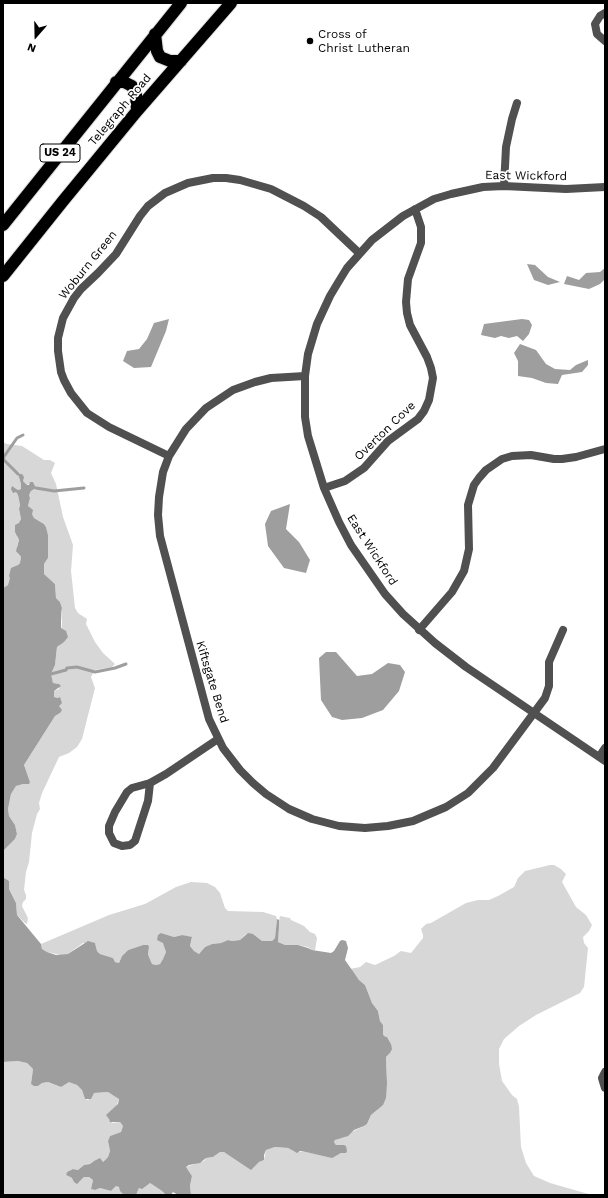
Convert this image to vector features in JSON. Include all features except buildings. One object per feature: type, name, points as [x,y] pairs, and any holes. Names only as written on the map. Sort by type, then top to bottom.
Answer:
[{"type":"highway","name":"Telegraph Road","points":[[3,225],[180,3]]},
{"type":"highway","name":"Telegraph Road","points":[[3,276],[137,111],[232,3]]},
{"type":"highway","points":[[155,34],[157,51],[160,57],[170,61],[181,61]]},
{"type":"highway","points":[[116,82],[124,82],[132,86],[136,95],[137,111]]},
{"type":"street","points":[[605,13],[600,16],[596,24],[597,34],[605,41]]},
{"type":"street","points":[[504,186],[504,160],[506,147],[517,103]]},
{"type":"street","name":"Woburn Green","points":[[169,456],[109,427],[86,412],[71,393],[64,380],[61,372],[58,351],[63,318],[71,302],[81,289],[116,254],[148,206],[165,193],[188,183],[213,178],[240,180],[271,189],[304,206],[321,217],[359,253]]},
{"type":"street","name":"East Wickford","points":[[602,759],[466,667],[419,630],[385,594],[361,560],[338,522],[324,488],[308,436],[305,376],[308,354],[322,311],[339,281],[359,253],[391,224],[434,199],[483,187],[504,186],[566,189],[605,187]]},
{"type":"street","name":"Overton Cove","points":[[324,488],[345,481],[364,468],[388,441],[418,419],[429,400],[433,378],[431,368],[427,357],[410,325],[407,307],[406,292],[408,279],[421,243],[420,227],[415,209]]},
{"type":"street","name":"Kiftsgate Bend","points":[[305,376],[271,378],[255,382],[224,396],[206,408],[196,417],[178,440],[169,456],[163,472],[159,497],[158,515],[160,536],[209,719],[218,739],[233,761],[249,779],[266,794],[289,809],[312,819],[349,827],[376,827],[399,824],[424,817],[446,807],[468,793],[493,768],[534,713],[547,692],[549,662],[563,630]]},
{"type":"street","points":[[419,630],[452,592],[464,571],[469,549],[468,505],[474,486],[486,470],[502,459],[512,456],[531,455],[562,459],[576,457],[605,449]]},
{"type":"street","points":[[150,783],[148,801],[135,841],[130,845],[122,846],[114,843],[109,833],[109,826],[127,792],[132,788],[150,783],[166,774],[218,739]]},
{"type":"street","points":[[602,759],[605,748]]},
{"type":"street","points":[[605,1072],[602,1078],[605,1088]]},
{"type":"shaded area","points":[[527,264],[535,265],[548,277],[560,282],[548,285],[534,280]]},
{"type":"shaded area","points":[[605,268],[605,279],[600,284],[589,289],[564,284],[567,276],[579,280],[586,273],[600,272]]},
{"type":"shaded area","points":[[169,319],[166,331],[151,367],[134,368],[123,361],[127,351],[139,349],[147,339],[154,323]]},
{"type":"shaded area","points":[[522,319],[529,320],[532,325],[529,334],[523,341],[517,336],[509,338],[501,336],[495,338],[481,335],[484,324]]},
{"type":"shaded area","points":[[520,344],[536,350],[546,364],[555,369],[570,370],[576,365],[588,360],[588,365],[582,372],[562,375],[558,384],[546,383],[532,378],[518,376],[518,361],[514,353]]},
{"type":"shaded area","points":[[3,442],[22,446],[44,460],[50,460],[55,463],[51,473],[56,484],[63,517],[73,545],[71,571],[75,608],[78,613],[87,619],[86,624],[95,642],[103,653],[115,664],[112,667],[95,670],[91,677],[95,688],[82,739],[77,747],[69,753],[59,757],[42,793],[39,803],[40,809],[37,814],[32,833],[24,890],[26,899],[22,906],[28,918],[27,924],[17,915],[16,903],[9,889],[9,881],[3,877],[3,851],[15,839],[17,834],[15,825],[9,816],[8,809],[11,794],[16,786],[30,782],[24,765],[55,716],[60,713],[58,698],[54,697],[54,691],[59,689],[59,684],[53,683],[51,674],[55,665],[57,647],[60,645],[62,608],[60,602],[56,598],[55,584],[44,574],[44,564],[48,558],[48,535],[46,527],[34,518],[28,506],[30,498],[29,495],[31,491],[36,488],[33,482],[27,485],[23,481],[22,475],[18,474],[21,489],[18,490],[14,487],[18,495],[20,505],[19,509],[21,519],[17,533],[19,540],[17,546],[18,554],[21,557],[20,563],[15,567],[8,585],[3,588]]},
{"type":"shaded area","points":[[18,474],[22,474],[24,477],[23,481],[27,485],[29,485],[30,482],[33,482],[36,488],[31,491],[29,495],[30,498],[28,506],[33,510],[32,514],[34,518],[46,527],[48,535],[48,558],[44,564],[44,574],[55,584],[56,598],[60,602],[62,608],[61,628],[66,631],[68,637],[57,647],[55,665],[51,674],[53,683],[61,686],[54,691],[54,697],[60,697],[62,703],[59,706],[62,710],[55,716],[24,765],[30,782],[29,784],[16,786],[11,794],[8,809],[9,816],[15,825],[17,834],[15,839],[3,851],[3,588],[8,585],[11,568],[20,563],[21,557],[16,551],[19,540],[15,532],[15,525],[19,523],[21,519],[19,509],[20,505],[18,495],[16,492],[13,493],[11,489],[12,486],[18,490],[21,489]]},
{"type":"shaded area","points":[[290,504],[286,529],[299,542],[310,560],[306,573],[284,568],[268,546],[265,524],[271,511]]},
{"type":"shaded area","points":[[326,652],[336,652],[357,676],[372,674],[388,663],[400,665],[405,672],[399,691],[383,710],[362,718],[342,720],[332,717],[321,700],[319,658]]},
{"type":"shaded area","points":[[554,865],[566,874],[562,882],[576,907],[586,915],[592,925],[583,937],[584,943],[588,948],[584,987],[580,993],[536,1015],[519,1026],[504,1039],[499,1049],[499,1064],[502,1081],[512,1095],[517,1099],[519,1107],[521,1147],[526,1163],[534,1176],[550,1183],[592,1195],[191,1195],[190,1186],[192,1176],[186,1167],[204,1161],[206,1158],[213,1157],[220,1152],[224,1152],[251,1169],[259,1162],[264,1160],[266,1150],[275,1147],[288,1148],[295,1152],[307,1152],[332,1157],[341,1153],[344,1145],[336,1145],[334,1142],[335,1140],[367,1124],[371,1115],[377,1110],[387,1078],[386,1057],[390,1053],[391,1044],[387,1037],[383,1034],[383,1025],[380,1021],[378,1011],[372,1003],[365,985],[350,969],[360,967],[366,962],[375,965],[401,951],[411,953],[423,938],[421,929],[426,924],[431,923],[466,903],[478,900],[489,900],[498,896],[514,887],[518,878],[525,871]]},
{"type":"shaded area","points":[[3,877],[9,881],[9,889],[16,903],[17,915],[41,944],[42,949],[56,955],[68,954],[88,941],[95,943],[97,951],[100,954],[113,958],[115,962],[119,963],[122,956],[128,950],[143,945],[148,945],[149,957],[152,964],[156,965],[160,964],[166,952],[163,943],[157,940],[158,935],[161,933],[174,937],[182,935],[192,937],[190,946],[199,954],[205,947],[212,944],[221,943],[228,940],[240,940],[248,933],[253,934],[262,941],[272,941],[275,938],[277,919],[279,920],[278,942],[285,945],[298,945],[312,950],[331,953],[340,941],[346,941],[348,948],[345,960],[359,980],[365,985],[372,1003],[378,1011],[380,1021],[383,1025],[383,1034],[387,1037],[391,1044],[392,1049],[386,1057],[387,1083],[386,1098],[383,1105],[371,1115],[367,1124],[354,1130],[348,1136],[335,1140],[334,1142],[336,1145],[346,1146],[347,1151],[346,1153],[341,1153],[332,1158],[300,1151],[297,1153],[288,1148],[275,1147],[266,1150],[264,1160],[259,1162],[251,1170],[224,1152],[220,1152],[213,1157],[206,1158],[200,1163],[189,1165],[186,1167],[192,1176],[190,1186],[191,1195],[178,1195],[173,1192],[171,1195],[166,1195],[150,1183],[142,1189],[139,1188],[136,1195],[124,1195],[120,1191],[119,1187],[116,1186],[111,1191],[100,1188],[95,1190],[91,1189],[93,1180],[89,1177],[84,1177],[77,1184],[72,1178],[66,1175],[67,1172],[73,1169],[78,1170],[84,1165],[90,1164],[100,1158],[103,1162],[108,1157],[110,1151],[108,1141],[110,1136],[121,1132],[123,1126],[120,1122],[110,1122],[106,1115],[118,1104],[119,1099],[108,1092],[94,1093],[91,1099],[85,1099],[82,1090],[77,1085],[69,1082],[61,1087],[48,1082],[34,1086],[31,1084],[33,1069],[27,1063],[18,1061],[3,1062]]},
{"type":"shaded area","points":[[191,882],[207,883],[215,887],[220,893],[225,908],[228,911],[263,912],[276,916],[275,938],[272,941],[262,941],[253,934],[246,934],[240,940],[228,940],[221,943],[212,944],[205,947],[199,954],[190,946],[192,938],[182,935],[174,937],[161,933],[166,952],[160,964],[156,965],[152,964],[149,957],[149,947],[143,945],[128,950],[122,956],[119,963],[115,962],[113,958],[100,954],[97,951],[95,943],[83,943],[68,954],[61,955],[47,952],[42,949],[41,944],[109,915],[145,904],[176,887]]},
{"type":"shaded area","points":[[280,916],[290,918],[315,934],[317,938],[315,950],[298,945],[285,945],[278,942]]},
{"type":"shaded area","points":[[18,1061],[27,1063],[33,1069],[31,1084],[38,1086],[42,1083],[48,1082],[61,1087],[69,1081],[77,1085],[82,1090],[85,1099],[88,1100],[94,1093],[108,1092],[119,1098],[112,1123],[120,1122],[123,1126],[121,1132],[110,1136],[108,1141],[110,1151],[108,1157],[103,1162],[94,1161],[90,1164],[84,1165],[78,1170],[73,1169],[67,1172],[66,1175],[79,1182],[84,1177],[89,1177],[93,1180],[91,1189],[95,1190],[100,1188],[111,1191],[116,1186],[119,1187],[124,1195],[3,1195],[3,1062]]},
{"type":"shaded area","points":[[150,1183],[166,1195],[136,1195],[139,1188]]},
{"type":"waterway","points":[[18,474],[3,458],[17,438],[23,435]]},
{"type":"waterway","points":[[36,488],[54,491],[84,488]]},
{"type":"waterway","points":[[51,674],[66,670],[67,668],[77,667],[95,672],[126,664]]},
{"type":"place","name":"Cross of Christ Lutheran","points":[[310,41]]}]
